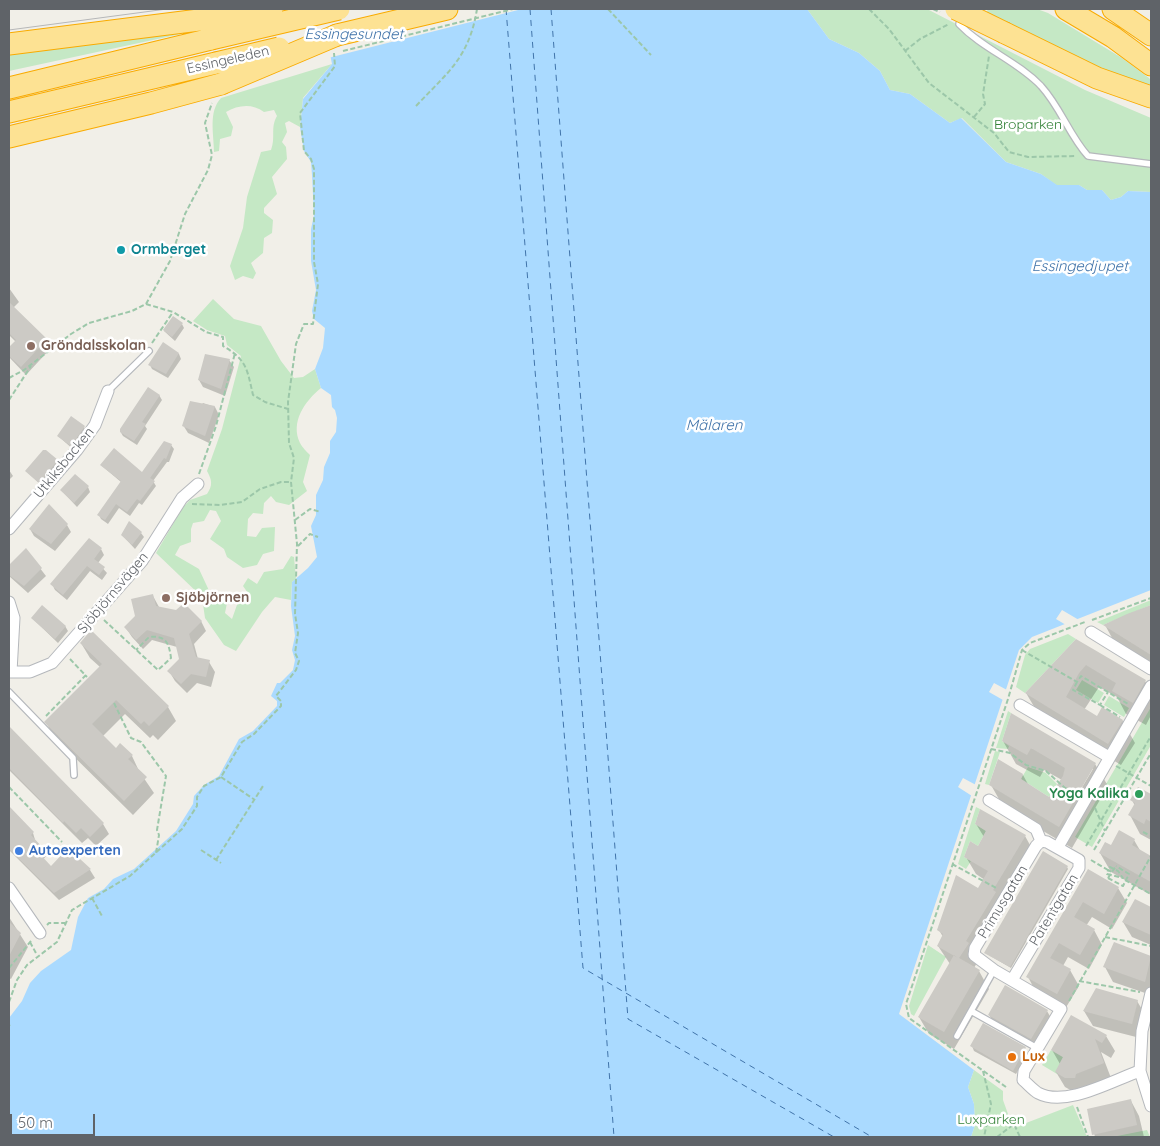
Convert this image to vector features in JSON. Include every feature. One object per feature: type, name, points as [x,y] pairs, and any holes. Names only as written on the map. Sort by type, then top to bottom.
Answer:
[{"type":"highway","points":[[9,44],[209,29],[332,9]]},
{"type":"highway","name":"Essingeleden","points":[[15,86],[209,29],[339,9]]},
{"type":"highway","points":[[9,137],[152,103],[218,73],[447,9]]},
{"type":"highway","points":[[1066,9],[1113,37],[1151,65]]},
{"type":"highway","points":[[1113,9],[1151,35]]},
{"type":"highway","points":[[958,17],[998,40],[1151,98]]},
{"type":"highway","name":"Essingeleden","points":[[18,110],[218,73]]},
{"type":"street","name":"Utkiksbacken","points":[[9,529],[77,450],[95,424],[108,391]]},
{"type":"street","name":"Sjöbjörnsvägen","points":[[10,672],[41,669],[52,663],[63,652],[142,561],[182,498],[198,484]]},
{"type":"street","points":[[9,602],[14,618],[10,672]]},
{"type":"street","points":[[1090,632],[1151,669]]},
{"type":"street","points":[[989,800],[1036,829],[1041,841],[1058,847],[1113,762],[1151,686]]},
{"type":"street","points":[[1020,705],[1113,762]]},
{"type":"street","name":"Primusgatan","points":[[1041,841],[1036,846],[975,948],[974,955],[978,960],[994,970],[1061,1009],[1024,1072],[1023,1080],[1038,1093],[1054,1098],[1072,1097],[1140,1071]]},
{"type":"street","name":"Patentgatan","points":[[1012,980],[1079,868],[1079,860],[1058,847]]},
{"type":"street","points":[[9,888],[40,933]]},
{"type":"street","points":[[1151,994],[1142,1031],[1140,1071],[1151,1106]]},
{"type":"lane","points":[[958,17],[964,9]]},
{"type":"lane","points":[[998,40],[1020,67],[1041,86],[1060,108],[1080,146],[1088,156],[1151,164]]},
{"type":"lane","points":[[108,391],[149,351]]},
{"type":"lane","points":[[9,692],[73,758],[74,775]]},
{"type":"lane","points":[[958,1036],[994,970]]},
{"type":"lane","points":[[971,1011],[1037,1048]]},
{"type":"path","points":[[416,106],[462,57],[474,31],[477,9]]},
{"type":"path","points":[[327,56],[513,9]]},
{"type":"path","points":[[608,9],[651,55]]},
{"type":"path","points":[[868,9],[889,29],[930,83],[994,133],[1009,152],[1028,157],[1064,156]]},
{"type":"path","points":[[905,51],[920,39],[958,17]]},
{"type":"path","points":[[974,117],[985,104],[984,78],[998,40]]},
{"type":"path","points":[[9,1002],[27,965],[57,942],[72,910],[130,876],[156,855],[182,829],[197,806],[197,797],[204,786],[220,777],[242,742],[254,734],[281,706],[281,701],[276,696],[296,670],[299,661],[295,653],[298,633],[295,614],[298,574],[291,482],[294,458],[288,442],[288,409],[296,344],[304,324],[313,324],[318,284],[314,262],[314,169],[311,159],[304,151],[300,113],[335,66],[335,41]]},
{"type":"path","points":[[9,378],[89,323],[132,311],[146,304],[170,261],[185,214],[208,170],[212,155],[205,123],[210,105]]},
{"type":"path","points":[[146,304],[173,312],[206,332],[223,337],[223,346],[235,353],[245,364],[254,394],[265,402],[288,409]]},
{"type":"path","points":[[149,351],[151,344],[173,312]]},
{"type":"path","points":[[198,484],[200,468],[216,426],[235,353]]},
{"type":"path","points":[[9,400],[28,374],[32,364]]},
{"type":"path","points":[[191,504],[220,505],[242,502],[260,489],[281,482],[291,482]]},
{"type":"path","points":[[295,520],[310,509],[321,512]]},
{"type":"path","points":[[297,547],[310,534],[313,537],[318,537]]},
{"type":"path","points":[[1006,1087],[908,1018],[906,1004],[1022,650],[1030,643],[1151,598]]},
{"type":"path","points":[[96,613],[136,650],[158,670],[172,658],[170,644],[166,639],[154,636],[149,637],[136,650]]},
{"type":"path","points":[[1022,650],[1077,682]]},
{"type":"path","points":[[39,724],[86,676],[63,652]]},
{"type":"path","points":[[1125,720],[1073,690],[1077,682],[1081,676],[1133,707]]},
{"type":"path","points":[[1100,705],[1108,692]]},
{"type":"path","points":[[114,703],[131,738],[141,742],[166,776],[158,821],[156,855]]},
{"type":"path","points":[[1086,846],[1151,736]]},
{"type":"path","points":[[991,749],[1010,753],[1026,766],[1046,771],[1065,788],[1080,795]]},
{"type":"path","points":[[1094,850],[1151,753]]},
{"type":"path","points":[[1113,762],[1151,786]]},
{"type":"path","points":[[220,777],[254,800]]},
{"type":"path","points":[[216,860],[263,786]]},
{"type":"path","points":[[9,787],[62,842]]},
{"type":"path","points":[[1094,806],[1105,832]]},
{"type":"path","points":[[1143,832],[1151,836]]},
{"type":"path","points":[[200,850],[221,864]]},
{"type":"path","points":[[1067,1004],[1151,856]]},
{"type":"path","points":[[1089,859],[1112,872]]},
{"type":"path","points":[[952,864],[1002,892]]},
{"type":"path","points":[[1116,866],[1129,874],[1122,886],[1108,878],[1112,872],[1116,866]]},
{"type":"path","points":[[1108,870],[1110,867],[1118,871],[1123,878]]},
{"type":"path","points":[[1108,870],[1107,874],[1123,878],[1151,894]]},
{"type":"path","points":[[92,898],[102,916]]},
{"type":"path","points":[[9,968],[30,942],[49,923],[65,923]]},
{"type":"path","points":[[1105,936],[1151,946]]},
{"type":"path","points":[[30,942],[37,956]]},
{"type":"path","points":[[1079,981],[1151,994]]},
{"type":"path","points":[[9,991],[12,994]]},
{"type":"path","points":[[983,1071],[991,1104],[984,1137]]},
{"type":"path","points":[[1075,1103],[1088,1137]]},
{"type":"path","points":[[997,1137],[1014,1124],[1020,1137]]},
{"type":"green space","name":"Broparken","points":[[807,9],[927,9],[1085,90],[1151,118],[1151,192],[1128,191],[1121,197],[1111,200],[1102,190],[1087,190],[1079,185],[1056,185],[1041,174],[1006,162],[962,118],[950,123],[910,94],[890,90],[880,71],[859,53],[829,39]]},
{"type":"green space","points":[[988,9],[1037,9],[1048,13],[1122,58],[1149,78],[1151,80],[1151,91],[1134,86],[986,14]]},
{"type":"green space","points":[[190,32],[9,71],[9,51]]},
{"type":"green space","points":[[332,64],[303,98],[300,127],[289,121],[285,123],[287,132],[282,142],[286,147],[287,159],[272,177],[277,194],[264,208],[264,213],[273,220],[272,233],[264,238],[263,253],[251,263],[256,273],[253,279],[243,276],[235,280],[230,266],[243,228],[247,197],[261,152],[271,150],[277,116],[274,110],[264,112],[250,106],[235,108],[226,112],[233,127],[231,136],[220,139],[219,151],[214,152],[214,110],[221,98]]},
{"type":"green space","points":[[213,299],[234,319],[261,326],[281,361],[294,378],[303,377],[315,369],[321,388],[305,406],[298,420],[297,427],[300,443],[310,455],[303,482],[307,491],[289,505],[276,502],[271,496],[264,503],[263,514],[253,513],[248,519],[247,536],[256,537],[262,528],[275,527],[274,551],[263,554],[257,565],[243,568],[227,557],[224,549],[210,539],[221,521],[216,511],[210,510],[204,521],[193,523],[191,542],[180,546],[175,555],[199,569],[212,597],[221,592],[228,598],[225,613],[232,619],[238,602],[250,596],[243,586],[248,578],[257,584],[264,572],[283,569],[291,556],[294,557],[296,579],[292,582],[291,600],[275,597],[262,612],[236,651],[224,645],[205,618],[202,597],[156,553],[183,507],[190,500],[207,494],[210,488],[211,480],[207,471],[222,429],[241,356],[227,345],[225,336],[207,330],[193,321]]},
{"type":"green space","points":[[1151,600],[1151,605],[1103,625],[1097,622]]},
{"type":"green space","points":[[1068,634],[1076,639],[1025,693],[1016,687],[1025,655],[1030,649]]},
{"type":"green space","points":[[1082,680],[1104,693],[1098,703],[1076,690]]},
{"type":"green space","points":[[1109,696],[1129,708],[1124,717],[1104,705]]},
{"type":"green space","points":[[1151,707],[1151,745],[1092,847],[1075,837]]},
{"type":"green space","points":[[1008,711],[1011,713],[1002,741],[1009,746],[1008,749],[996,748]]},
{"type":"green space","points":[[995,751],[1000,752],[989,785],[985,784]]},
{"type":"green space","points":[[1028,767],[1046,773],[1057,784],[1049,797],[1021,779]]},
{"type":"green space","points":[[976,807],[980,809],[975,824],[986,831],[978,846],[970,841],[964,857],[971,861],[966,869],[958,864]]},
{"type":"green space","points":[[928,945],[946,957],[914,1016],[911,1014],[909,1006]]},
{"type":"green space","points":[[1051,1050],[1066,1059],[1057,1074],[1042,1065]]},
{"type":"green space","name":"Luxparken","points":[[974,1070],[1003,1091],[1003,1100],[1013,1128],[1073,1105],[1087,1137],[971,1137],[975,1125],[974,1104],[968,1087]]},
{"type":"green space","points":[[1147,1130],[1150,1137],[1112,1137]]},
{"type":"water","name":"Mälaren","points":[[321,9],[807,9],[829,39],[859,53],[880,71],[890,90],[910,94],[950,123],[961,118],[1006,162],[1041,174],[1057,185],[1079,185],[1087,190],[1102,190],[1111,200],[1121,197],[1128,191],[1151,192],[1151,590],[1032,637],[1019,650],[899,1014],[974,1070],[968,1087],[974,1104],[975,1125],[971,1137],[9,1137],[9,1018],[22,1001],[30,983],[41,971],[71,950],[78,917],[88,898],[104,889],[113,879],[134,869],[176,831],[193,804],[194,796],[204,785],[219,776],[239,739],[253,731],[277,706],[277,701],[271,696],[277,683],[280,683],[293,670],[295,660],[292,650],[295,636],[291,606],[292,582],[317,557],[311,526],[316,515],[316,495],[323,480],[324,467],[330,453],[330,441],[336,432],[337,418],[332,407],[331,395],[321,388],[315,369],[323,348],[325,328],[314,319],[312,311],[316,290],[311,261],[311,229],[314,215],[312,175],[311,162],[304,151],[300,127],[303,99],[332,64]]},
{"type":"pier","name":"Essingesundet","points":[[318,9],[522,9],[328,58]]},
{"type":"pier","points":[[1062,610],[1079,620],[1066,625],[1056,619]]},
{"type":"pier","points":[[994,683],[1007,690],[1003,700],[989,692]]},
{"type":"pier","points":[[963,778],[976,785],[972,796],[958,787]]},
{"type":"building","points":[[9,302],[47,339],[21,367],[9,356],[9,347],[16,340],[9,333]]},
{"type":"building","points":[[173,316],[183,323],[172,337],[163,330]]},
{"type":"building","points":[[163,342],[179,353],[166,374],[148,365]]},
{"type":"building","points":[[205,354],[230,359],[221,389],[198,380]]},
{"type":"building","points":[[148,387],[160,395],[142,422],[146,424],[134,441],[120,432],[120,429]]},
{"type":"building","points":[[190,401],[215,406],[205,436],[182,426]]},
{"type":"building","points":[[71,416],[85,426],[71,446],[57,436]]},
{"type":"building","points":[[164,441],[172,444],[166,459],[164,458],[150,478],[155,481],[140,501],[137,499],[127,512],[116,504],[105,520],[97,515],[121,481],[100,465],[114,448],[142,472]]},
{"type":"building","points":[[43,450],[46,450],[58,460],[39,483],[25,471]]},
{"type":"building","points":[[75,474],[89,486],[74,503],[60,490]]},
{"type":"building","points":[[49,504],[68,524],[51,544],[29,529]]},
{"type":"building","points":[[129,521],[142,532],[132,545],[121,535]]},
{"type":"building","points":[[89,538],[102,548],[94,559],[105,567],[99,575],[87,566],[63,595],[50,584]]},
{"type":"building","points":[[26,548],[42,568],[24,586],[9,575],[9,565]]},
{"type":"building","points":[[153,594],[156,606],[176,610],[184,603],[202,621],[189,634],[196,657],[210,660],[206,677],[191,674],[181,684],[167,671],[179,659],[174,638],[147,630],[136,640],[124,627],[135,616],[131,599]]},
{"type":"building","points":[[42,605],[66,626],[55,639],[31,618]]},
{"type":"building","points":[[1151,605],[1151,655],[1103,625],[1127,614]]},
{"type":"building","points":[[91,630],[169,706],[149,726],[144,721],[141,724],[116,700],[92,724],[116,748],[120,743],[133,755],[128,759],[147,777],[124,801],[44,722],[102,664],[80,643]]},
{"type":"building","points":[[1076,639],[1146,680],[1133,703],[1112,691],[1116,683],[1086,665],[1079,673],[1066,697],[1097,716],[1102,707],[1123,720],[1108,744],[1025,693]]},
{"type":"building","points":[[1011,713],[1096,763],[1059,827],[989,785],[998,759],[1023,774],[1021,779],[1049,797],[1063,776],[1065,768],[1031,748],[1027,755],[1002,741]]},
{"type":"building","points":[[9,726],[104,823],[90,837],[81,828],[76,833],[64,821],[63,823],[9,768]]},
{"type":"building","points":[[1138,787],[1151,794],[1151,822],[1146,819],[1144,824],[1128,815],[1135,803],[1130,800]]},
{"type":"building","points":[[9,806],[34,832],[31,835],[43,848],[38,852],[51,866],[68,848],[91,869],[54,893],[9,849]]},
{"type":"building","points":[[980,809],[1026,835],[993,890],[996,892],[966,941],[969,943],[959,958],[980,970],[944,1032],[918,1017],[954,956],[937,946],[943,934],[937,930],[956,875],[978,888],[988,871],[964,857],[970,841],[978,846],[986,831],[975,824]]},
{"type":"building","points":[[1119,830],[1135,839],[1132,845],[1151,856],[1151,882],[1099,853],[1105,842],[1111,845]]},
{"type":"building","points":[[1043,851],[1068,866],[1010,967],[984,953]]},
{"type":"building","points":[[1088,869],[1119,887],[1104,914],[1083,902],[1074,917],[1095,929],[1080,955],[1059,943],[1050,958],[1071,969],[1057,994],[1026,977]]},
{"type":"building","points":[[1135,899],[1151,907],[1151,935],[1122,922]]},
{"type":"building","points":[[9,922],[21,933],[9,956]]},
{"type":"building","points":[[1114,942],[1151,956],[1145,982],[1103,967]]},
{"type":"building","points":[[1005,985],[1048,1010],[1031,1039],[988,1015]]},
{"type":"building","points":[[1096,988],[1138,1000],[1132,1024],[1083,1011]]},
{"type":"building","points":[[1071,1015],[1107,1035],[1102,1043],[1095,1039],[1104,1063],[1076,1074],[1075,1078],[1065,1078],[1055,1072],[1063,1057],[1051,1050]]},
{"type":"building","points":[[983,1023],[1026,1047],[1013,1071],[970,1046]]},
{"type":"building","points":[[1131,1099],[1137,1125],[1092,1135],[1087,1109]]},
{"type":"ferry route","points":[[506,9],[583,968],[872,1137]]},
{"type":"ferry route","points":[[530,9],[614,1137]]},
{"type":"ferry route","points":[[551,9],[628,1019],[834,1137]]},
{"type":"tram line","points":[[9,30],[167,9]]},
{"type":"place","name":"Ormberget","points":[[121,250]]},
{"type":"place","name":"Gröndalsskolan","points":[[31,346]]},
{"type":"place","name":"Sjöbjörnen","points":[[166,598]]},
{"type":"place","name":"Yoga Kalika","points":[[1139,794]]},
{"type":"place","name":"Autoexperten","points":[[19,851]]},
{"type":"place","name":"Lux","points":[[1012,1057]]},
{"type":"water label","name":"Essingedjupet","points":[[1080,266]]}]
